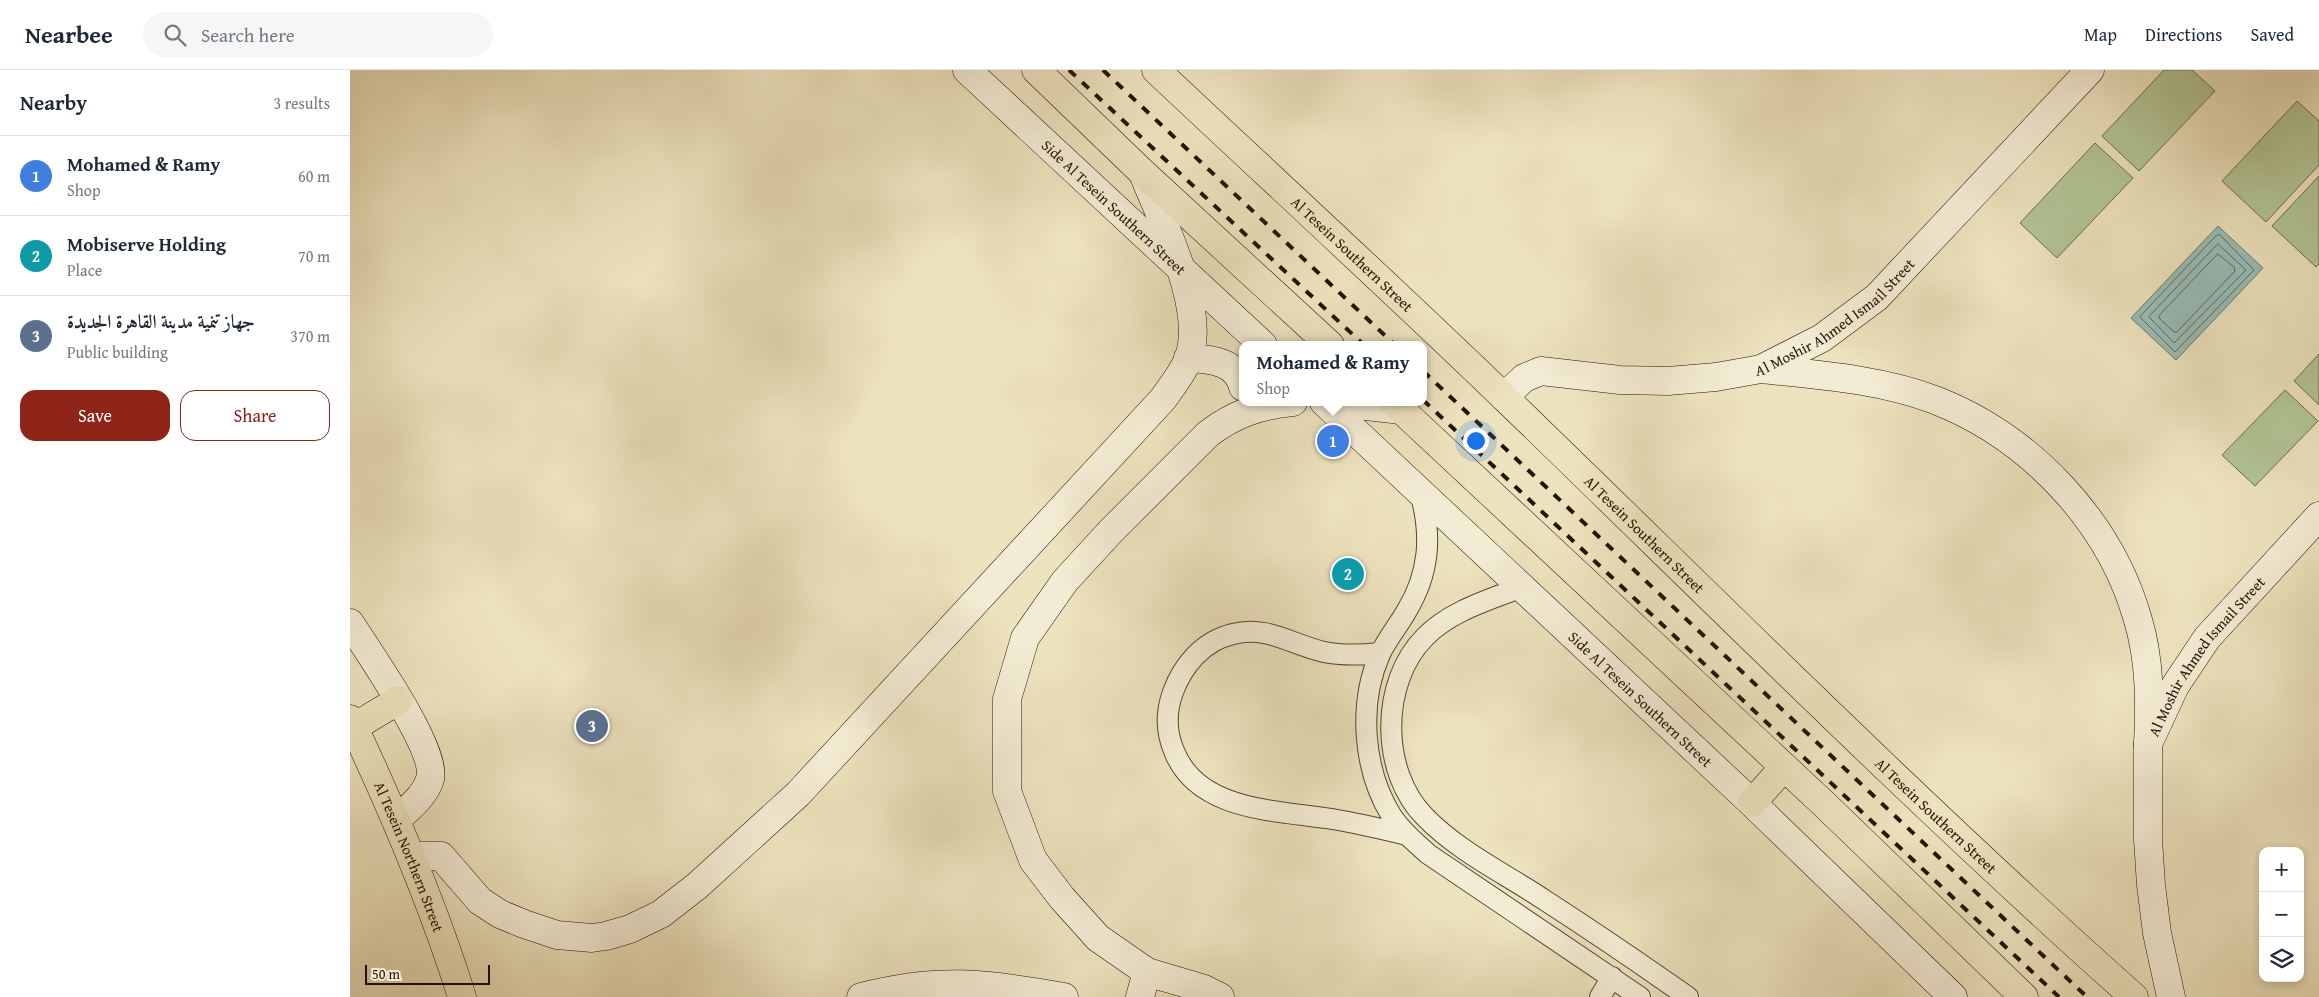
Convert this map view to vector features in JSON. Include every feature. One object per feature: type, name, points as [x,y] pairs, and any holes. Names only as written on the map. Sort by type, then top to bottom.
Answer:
[{"type":"main road","points":[[1036,70],[1143,173],[1326,341]]},
{"type":"main road","name":"Al Tesein Southern Street","points":[[1156,70],[1504,397],[1811,695],[2047,918],[2134,997]]},
{"type":"main road","points":[[1397,406],[1784,767],[2024,997]]},
{"type":"main road","points":[[352,723],[399,700]]},
{"type":"main road","name":"Al Tesein Northern Street","points":[[352,723],[411,856],[462,997]]},
{"type":"main road","points":[[1752,803],[1784,767]]},
{"type":"street","name":"Side Al Tesein Southern Street","points":[[967,70],[1259,341]]},
{"type":"street","name":"Al Moshir Ahmed Ismail Street","points":[[1504,397],[1524,378],[1541,371],[1620,380],[1668,381],[1716,377],[1761,368],[1822,338],[1876,297],[2090,70]]},
{"type":"street","points":[[411,856],[442,856],[480,901],[500,914],[524,924],[557,935],[592,938],[606,936],[630,929],[661,914],[697,886],[798,794],[1163,399],[1188,358],[1192,337],[1192,314],[1180,268],[1143,173]]},
{"type":"street","points":[[1818,374],[1813,366],[1812,357],[1822,338]]},
{"type":"street","points":[[1188,358],[1221,362],[1234,370],[1239,389]]},
{"type":"street","points":[[1761,368],[1818,374],[1893,387],[1935,400],[1975,419],[2012,442],[2037,462],[2076,503],[2102,539],[2123,577],[2138,620],[2148,680],[2148,744]]},
{"type":"street","points":[[1220,997],[1204,989],[1144,984],[1098,938],[1062,898],[1033,860],[1007,791],[1007,699],[1025,638],[1065,580],[1111,531],[1239,403]]},
{"type":"street","name":"Side Al Tesein Southern Street","points":[[1328,406],[1752,803],[1953,997]]},
{"type":"street","points":[[1420,492],[1427,516],[1429,542],[1426,567],[1418,591],[1380,653],[1366,713],[1366,741],[1372,767],[1391,815],[1406,835],[1455,874],[1640,997]]},
{"type":"street","name":"Al Moshir Ahmed Ismail Street","points":[[2171,997],[2157,933],[2151,885],[2148,839],[2148,744],[2175,686],[2207,638],[2319,516]]},
{"type":"street","points":[[1522,587],[1450,618],[1425,637],[1406,662],[1394,690],[1390,721],[1394,752],[1404,786],[1423,816],[1450,840],[1546,901],[1688,997]]},
{"type":"street","points":[[350,623],[399,700],[428,755],[431,777],[424,793],[396,820]]},
{"type":"street","points":[[1380,653],[1335,654],[1265,632],[1235,633],[1220,637],[1199,651],[1183,671],[1172,694],[1168,733],[1171,745],[1182,768],[1196,783],[1214,795],[1242,805],[1346,821],[1406,835]]},
{"type":"street","points":[[2148,680],[2153,687],[2160,690],[2168,690],[2175,686]]},
{"type":"street","points":[[1532,926],[1546,901]]},
{"type":"street","points":[[1600,997],[1612,978]]},
{"type":"street","points":[[861,997],[895,988],[941,983],[988,984],[1064,997]]},
{"type":"green space","points":[[2164,70],[2192,70],[2215,91],[2139,171],[2102,136]]},
{"type":"green space","points":[[2297,101],[2319,121],[2319,165],[2266,222],[2222,181]]},
{"type":"green space","points":[[2095,143],[2133,178],[2057,258],[2020,223]]},
{"type":"green space","points":[[2319,176],[2319,264],[2316,267],[2272,226]]},
{"type":"green space","points":[[2319,354],[2319,405],[2294,381]]},
{"type":"green space","points":[[2285,390],[2318,421],[2255,486],[2222,455]]},
{"type":"water","points":[[2218,226],[2263,268],[2176,360],[2131,318]]},
{"type":"railway","points":[[1069,70],[1360,341]]},
{"type":"railway","points":[[1103,70],[1391,341]]},
{"type":"railway","points":[[1427,375],[2087,997]]},
{"type":"railway","points":[[1427,404],[2059,997]]},
{"type":"place","name":"Mohamed & Ramy","points":[[1333,441]]},
{"type":"place","name":"Mobiserve Holding","points":[[1348,574]]},
{"type":"place","name":"جهاز تنمية مدينة القاهرة الجديدة","points":[[592,726]]}]
